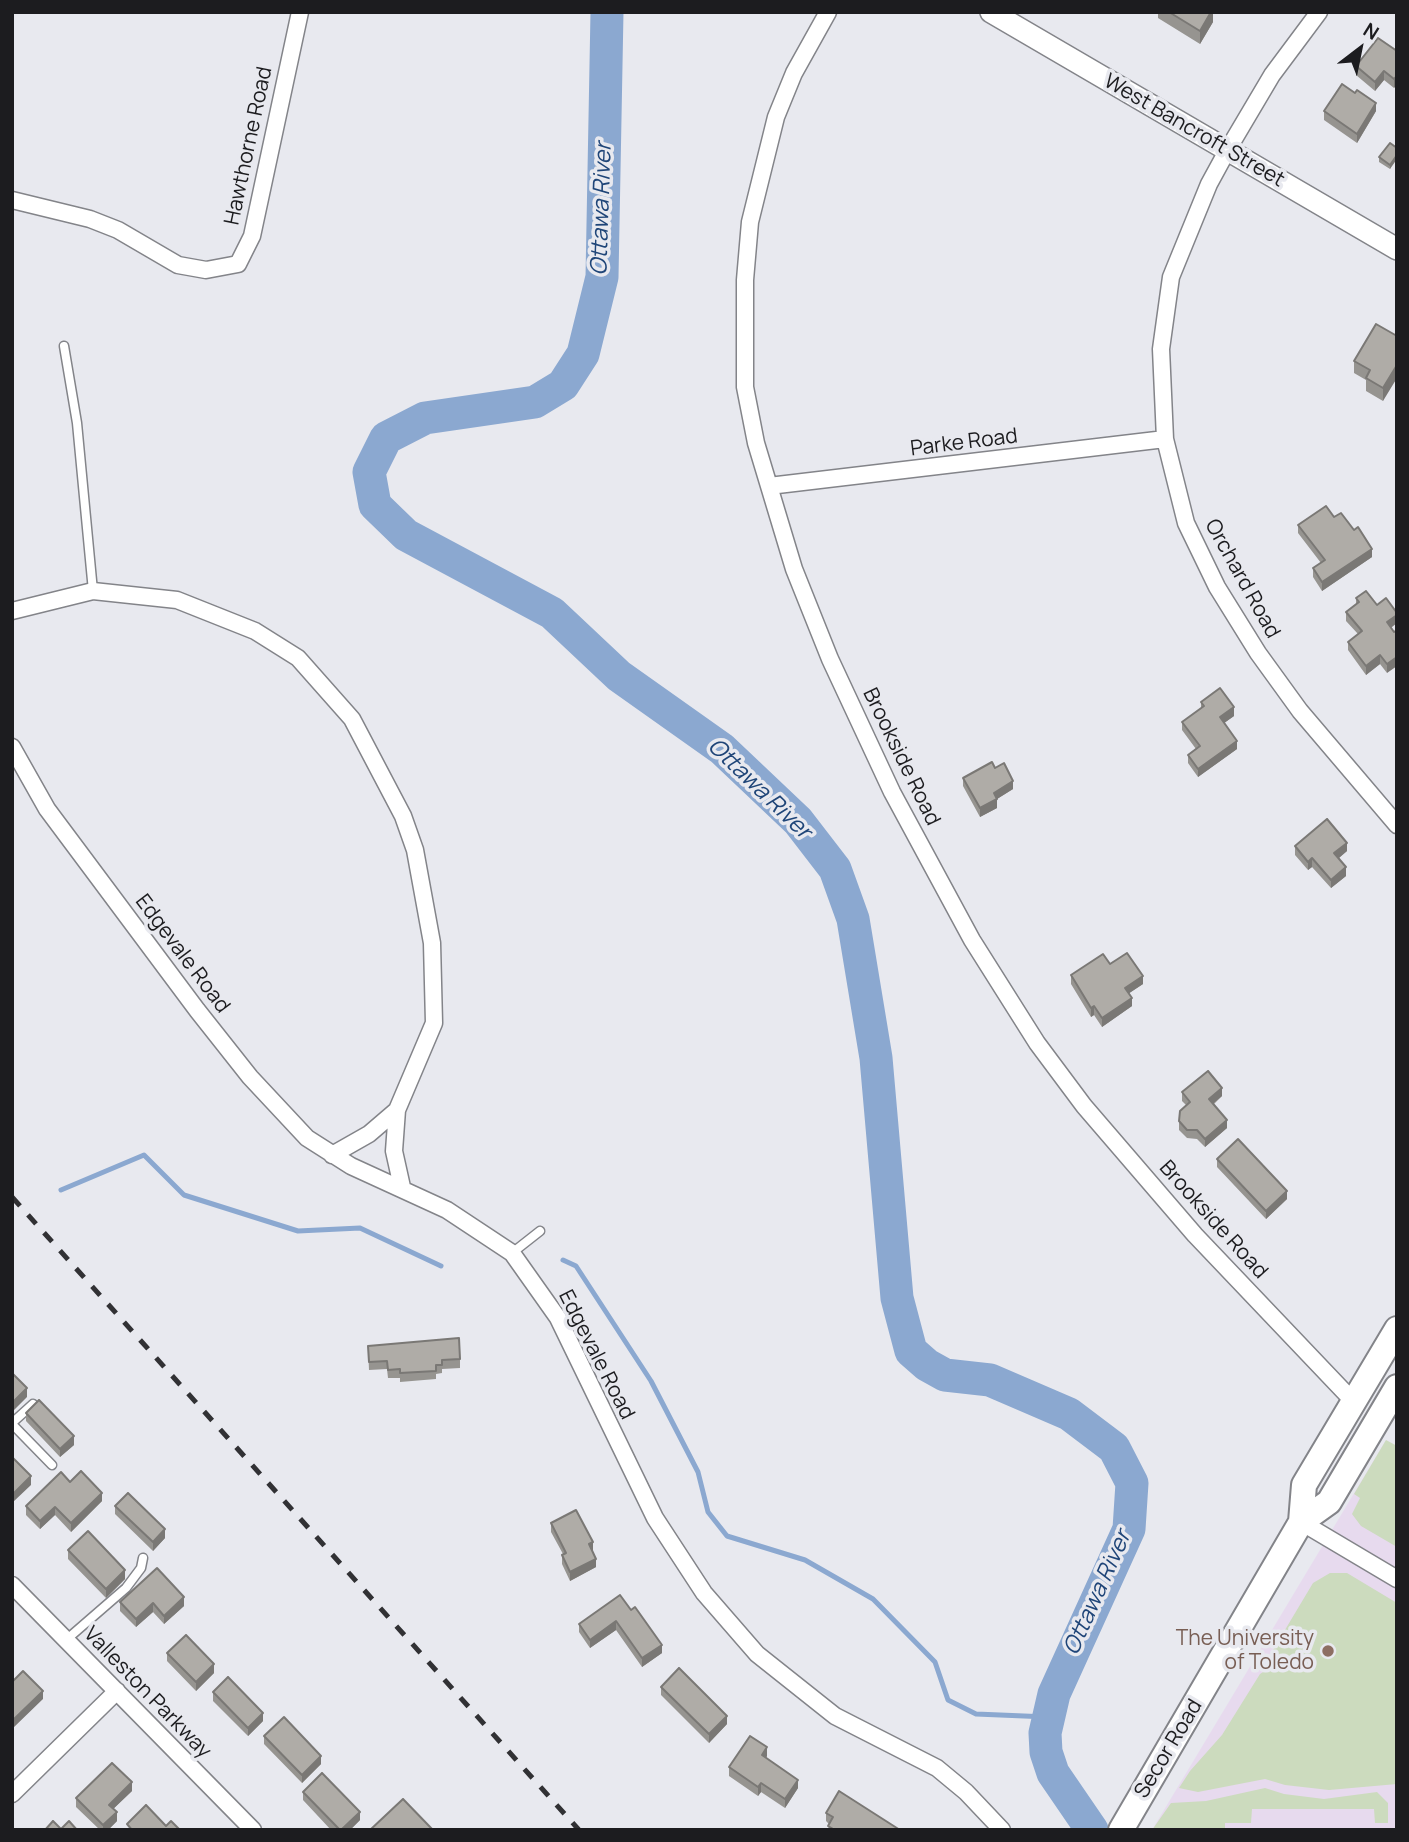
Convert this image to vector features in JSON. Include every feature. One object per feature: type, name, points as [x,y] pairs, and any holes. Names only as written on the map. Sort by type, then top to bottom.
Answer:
[{"type":"main road","name":"West Bancroft Street","points":[[991,12],[1397,249]]},
{"type":"main road","name":"Secor Road","points":[[1301,1522],[1304,1485],[1397,1329]]},
{"type":"main road","name":"Secor Road","points":[[1126,1821],[1301,1522],[1329,1502],[1397,1388]]},
{"type":"street","name":"Hawthorne Road","points":[[15,204],[57,211],[118,230],[178,265],[206,270],[238,264],[252,236],[300,12]]},
{"type":"street","name":"Brookside Road","points":[[828,12],[794,72],[776,117],[750,222],[745,280],[745,387],[769,486],[794,569],[830,659],[892,792],[972,940],[1037,1043],[1084,1106],[1195,1236],[1353,1401]]},
{"type":"street","name":"Orchard Road","points":[[1319,12],[1272,75],[1227,151],[1209,184],[1171,277],[1161,349],[1165,439],[1186,523],[1217,587],[1300,711],[1397,825]]},
{"type":"street","name":"Parke Road","points":[[769,486],[1165,439]]},
{"type":"street","points":[[13,612],[93,590],[177,600],[255,631],[298,659],[337,699],[364,738],[403,816],[415,850],[432,943],[434,1023],[397,1110],[394,1151],[402,1187]]},
{"type":"street","name":"Edgevale Road","points":[[12,747],[47,809],[205,1019],[250,1077],[307,1138],[332,1155],[447,1210],[512,1253],[558,1318],[655,1518],[704,1593],[757,1654],[795,1687],[835,1716],[937,1768],[966,1792],[1002,1830]]},
{"type":"street","points":[[332,1155],[369,1134],[397,1110]]},
{"type":"street","points":[[1301,1522],[1397,1579]]},
{"type":"street","name":"Valleston Parkway","points":[[12,1585],[253,1830]]},
{"type":"street","points":[[12,1794],[117,1691]]},
{"type":"lane","points":[[64,346],[77,423],[93,590]]},
{"type":"lane","points":[[512,1253],[540,1231]]},
{"type":"lane","points":[[33,1404],[12,1423],[52,1465]]},
{"type":"lane","points":[[66,1640],[126,1588],[141,1568],[143,1558]]},
{"type":"shaded area","name":"The University of Toledo","points":[[1386,1440],[1397,1446],[1397,1830],[1152,1830]]},
{"type":"green space","points":[[1386,1440],[1397,1446],[1397,1547],[1361,1526],[1352,1514],[1360,1498],[1354,1494]]},
{"type":"green space","points":[[1330,1573],[1347,1573],[1397,1603],[1397,1784],[1329,1790],[1285,1785],[1265,1779],[1198,1792],[1179,1788],[1190,1771],[1222,1735],[1260,1674],[1271,1667],[1273,1650],[1313,1583]]},
{"type":"green space","points":[[1265,1788],[1284,1794],[1324,1799],[1377,1792],[1388,1803],[1388,1823],[1375,1823],[1374,1809],[1252,1809],[1251,1823],[1225,1823],[1225,1830],[1152,1830],[1171,1803],[1206,1801]]},
{"type":"building","points":[[1169,12],[1211,12],[1200,31]]},
{"type":"building","points":[[1378,38],[1397,51],[1397,76],[1394,79],[1384,71],[1375,82],[1356,66]]},
{"type":"building","points":[[1342,84],[1376,103],[1357,134],[1324,111]]},
{"type":"building","points":[[1390,143],[1397,148],[1397,155],[1390,165],[1379,157]]},
{"type":"building","points":[[1376,324],[1397,336],[1397,365],[1383,388],[1366,378],[1370,370],[1354,361]]},
{"type":"building","points":[[1326,506],[1334,517],[1341,513],[1354,530],[1358,527],[1372,549],[1322,582],[1313,568],[1325,560],[1298,525]]},
{"type":"building","points":[[1366,591],[1377,605],[1386,598],[1397,613],[1387,622],[1394,632],[1397,630],[1397,657],[1387,664],[1380,655],[1366,666],[1348,642],[1362,631],[1346,612],[1359,602],[1356,598]]},
{"type":"building","points":[[1220,688],[1234,707],[1220,717],[1237,741],[1198,769],[1188,755],[1200,746],[1182,722],[1204,706],[1201,702]]},
{"type":"building","points":[[992,762],[995,768],[1004,763],[1013,781],[994,793],[997,799],[980,808],[963,778]]},
{"type":"building","points":[[1327,819],[1347,843],[1334,853],[1346,867],[1331,880],[1312,858],[1308,862],[1295,846]]},
{"type":"building","points":[[1127,953],[1143,976],[1125,988],[1132,998],[1102,1018],[1094,1006],[1091,1008],[1071,975],[1103,954],[1110,964]]},
{"type":"building","points":[[1208,1071],[1222,1088],[1209,1099],[1227,1120],[1205,1139],[1197,1130],[1187,1130],[1179,1121],[1180,1111],[1190,1102],[1182,1092]]},
{"type":"building","points":[[1238,1139],[1287,1191],[1266,1211],[1217,1159]]},
{"type":"building","points":[[459,1338],[460,1359],[442,1360],[442,1365],[436,1365],[436,1371],[400,1373],[400,1369],[388,1370],[387,1361],[369,1362],[368,1346]]},
{"type":"building","points":[[12,1373],[27,1388],[14,1401],[12,1400]]},
{"type":"building","points":[[39,1400],[74,1436],[60,1449],[26,1413]]},
{"type":"building","points":[[12,1457],[31,1476],[12,1495]]},
{"type":"building","points":[[81,1471],[102,1493],[71,1523],[55,1507],[40,1521],[26,1506],[61,1472],[70,1482]]},
{"type":"building","points":[[128,1493],[165,1529],[153,1542],[115,1506]]},
{"type":"building","points":[[576,1510],[593,1542],[589,1544],[596,1559],[570,1572],[562,1555],[566,1553],[551,1523]]},
{"type":"building","points":[[88,1531],[125,1570],[106,1589],[68,1550]]},
{"type":"building","points":[[157,1568],[184,1597],[164,1616],[153,1603],[136,1619],[120,1602]]},
{"type":"building","points":[[620,1595],[631,1610],[635,1607],[662,1645],[642,1658],[616,1621],[590,1640],[579,1624]]},
{"type":"building","points":[[186,1635],[214,1664],[196,1682],[167,1653]]},
{"type":"building","points":[[679,1668],[727,1716],[709,1734],[661,1687]]},
{"type":"building","points":[[23,1671],[43,1691],[12,1721],[12,1682]]},
{"type":"building","points":[[228,1677],[263,1713],[248,1728],[213,1692]]},
{"type":"building","points":[[284,1717],[321,1756],[302,1775],[264,1736]]},
{"type":"building","points":[[750,1736],[767,1747],[762,1755],[798,1780],[785,1799],[761,1783],[758,1787],[729,1767]]},
{"type":"building","points":[[112,1763],[132,1782],[109,1805],[117,1812],[103,1825],[76,1798]]},
{"type":"building","points":[[322,1773],[360,1812],[341,1830],[303,1792]]},
{"type":"building","points":[[839,1791],[900,1830],[835,1830],[828,1826],[833,1817],[826,1813]]},
{"type":"building","points":[[403,1799],[432,1829],[370,1830]]},
{"type":"building","points":[[146,1805],[166,1826],[171,1821],[180,1830],[132,1830],[127,1824]]},
{"type":"building","points":[[53,1821],[61,1829],[69,1821],[77,1830],[45,1830]]},
{"type":"waterway","name":"Ottawa River","points":[[607,12],[602,277],[583,354],[563,385],[535,402],[425,418],[386,438],[369,472],[375,505],[406,535],[552,613],[619,676],[722,749],[798,821],[835,869],[853,919],[876,1058],[897,1298],[911,1351],[927,1365],[945,1375],[990,1380],[1069,1414],[1114,1448],[1132,1483],[1129,1529],[1054,1694],[1045,1733],[1046,1752],[1053,1773],[1092,1830]]},
{"type":"waterway","points":[[61,1190],[144,1155],[184,1195],[298,1231],[360,1228],[441,1266]]},
{"type":"waterway","points":[[563,1260],[576,1266],[651,1381],[698,1472],[708,1512],[727,1536],[805,1560],[873,1599],[935,1662],[948,1700],[976,1714],[1048,1717]]},
{"type":"railway","points":[[12,1197],[579,1830]]},
{"type":"place","name":"The University of Toledo","points":[[1328,1651]]}]
